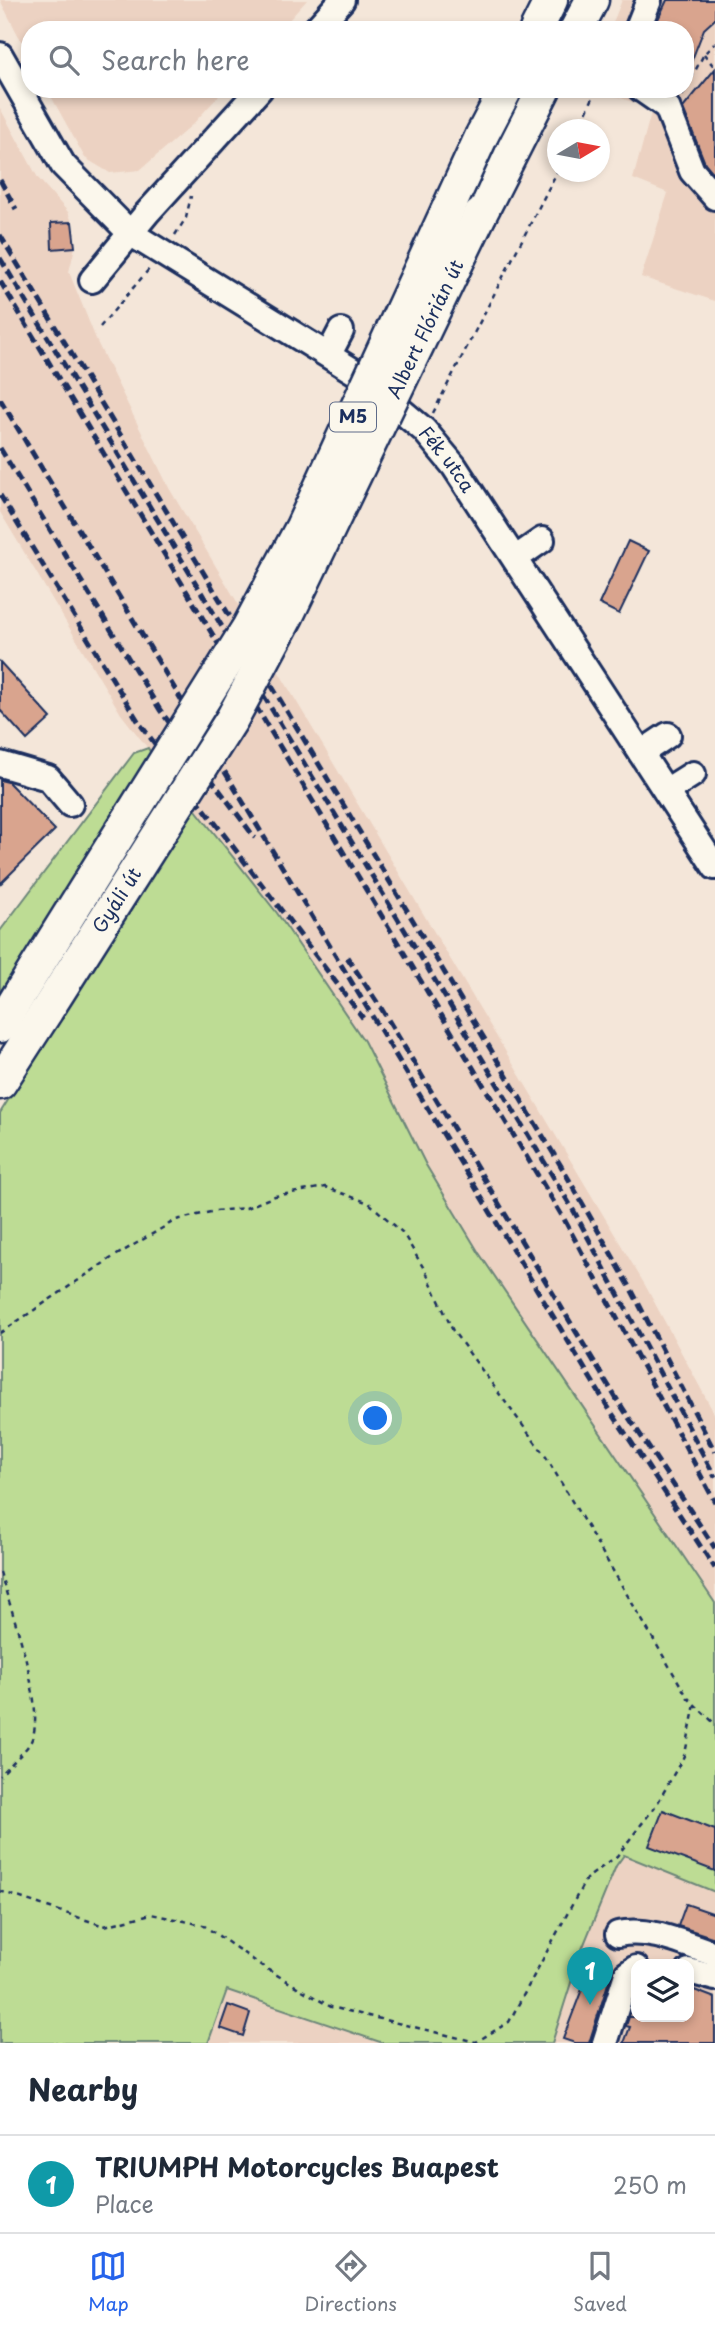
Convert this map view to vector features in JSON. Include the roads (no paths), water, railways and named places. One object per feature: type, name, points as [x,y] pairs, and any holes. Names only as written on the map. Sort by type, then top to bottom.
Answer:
[{"type":"main road","points":[[540,21],[551,0]]},
{"type":"main road","points":[[581,21],[592,0]]},
{"type":"main road","name":"Albert Flórián út","points":[[208,691],[248,628],[302,527],[501,98]]},
{"type":"main road","name":"Albert Flórián út","points":[[232,719],[287,615],[514,144],[539,98]]},
{"type":"main road","name":"Gyáli út","points":[[0,1026],[208,691]]},
{"type":"main road","name":"Gyáli út","points":[[0,1083],[232,719]]},
{"type":"street","points":[[322,21],[342,0]]},
{"type":"street","points":[[641,21],[649,0]]},
{"type":"street","name":"Fék utca","points":[[0,55],[21,92]]},
{"type":"street","name":"Fék utca","points":[[25,98],[63,165],[130,233],[355,372],[424,430],[454,466],[516,558],[715,867]]},
{"type":"street","points":[[92,280],[130,233],[252,98]]},
{"type":"street","points":[[654,98],[667,107],[672,115],[692,171],[715,197]]},
{"type":"street","points":[[328,354],[341,331]]},
{"type":"street","points":[[340,409],[355,372]]},
{"type":"street","points":[[516,558],[542,540]]},
{"type":"street","points":[[641,753],[668,735]]},
{"type":"street","points":[[0,764],[48,778],[70,804]]},
{"type":"street","points":[[666,791],[693,774]]},
{"type":"street","points":[[618,1934],[650,1933],[715,1954]]},
{"type":"street","points":[[605,2043],[627,1974],[631,1971]]},
{"type":"street","points":[[694,1972],[715,1978]]},
{"type":"railway","points":[[0,180],[16,209]]},
{"type":"railway","points":[[0,235],[564,1171],[629,1285],[715,1452]]},
{"type":"railway","points":[[0,258],[575,1213],[715,1477]]},
{"type":"railway","points":[[0,281],[564,1219],[715,1502]]},
{"type":"railway","points":[[0,399],[606,1404],[715,1568]]},
{"type":"railway","points":[[0,448],[160,710],[255,838]]},
{"type":"railway","points":[[0,495],[140,724],[363,1018]]},
{"type":"railway","points":[[347,957],[381,1008],[616,1398],[715,1548]]},
{"type":"place","name":"TRIUMPH Motorcycles Buapest","points":[[590,2005]]}]
